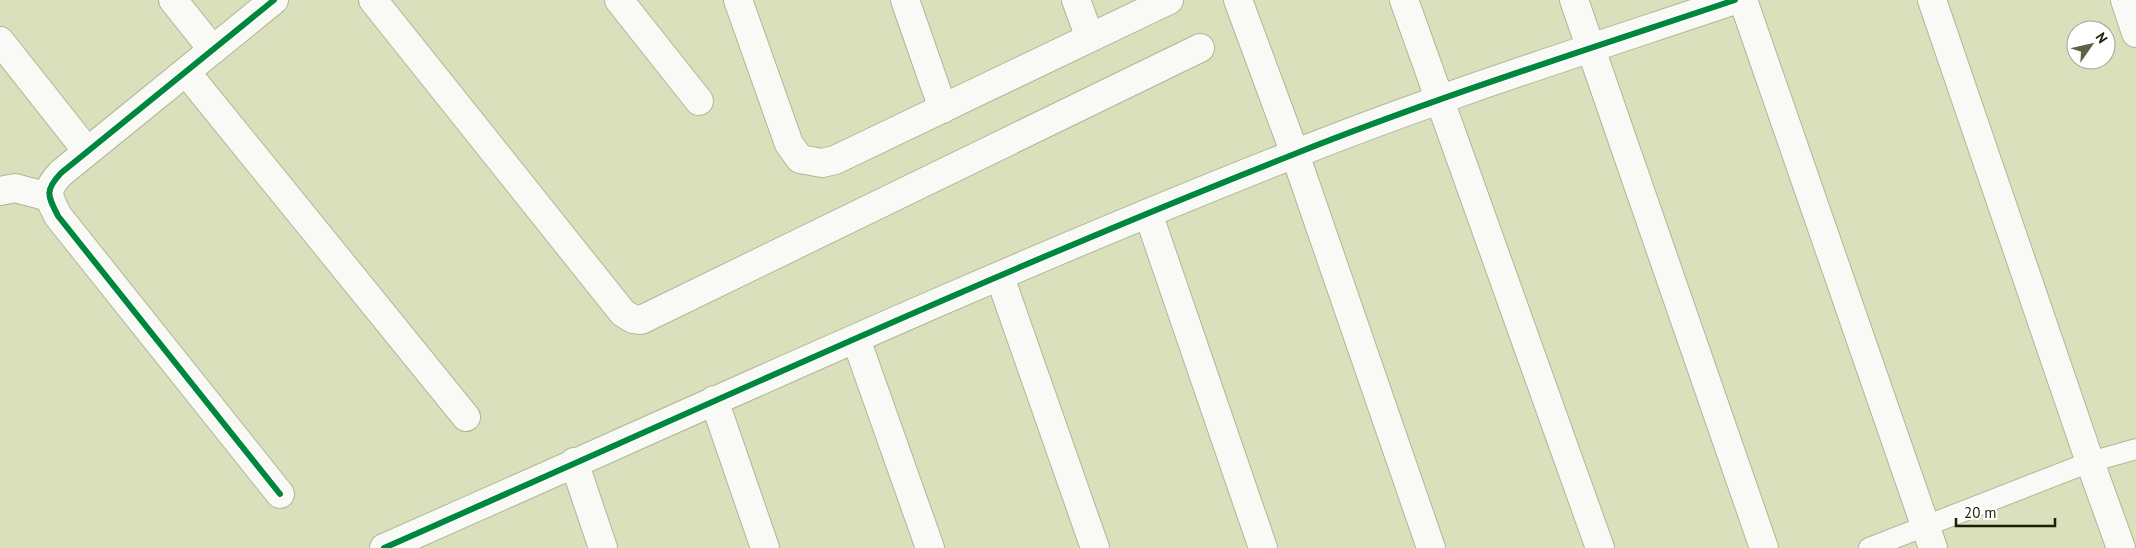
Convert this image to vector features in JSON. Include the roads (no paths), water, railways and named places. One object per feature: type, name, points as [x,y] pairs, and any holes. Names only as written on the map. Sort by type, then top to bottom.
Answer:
[{"type":"street","points":[[173,0],[213,50]]},
{"type":"street","points":[[274,0],[86,152],[50,184],[49,198],[58,216],[280,494]]},
{"type":"street","points":[[373,0],[623,313],[641,320],[1200,48]]},
{"type":"street","points":[[618,0],[699,101]]},
{"type":"street","points":[[738,0],[789,144],[800,159],[822,163],[835,160],[1169,0]]},
{"type":"street","points":[[905,0],[943,109]]},
{"type":"street","points":[[1076,0],[1090,38]]},
{"type":"street","points":[[1238,0],[1295,154],[1431,548]]},
{"type":"street","points":[[1404,0],[1438,100],[1600,548]]},
{"type":"street","points":[[1574,0],[1764,548]]},
{"type":"street","points":[[384,548],[429,539],[574,462],[1148,213],[1295,154],[1438,100],[1734,0]]},
{"type":"street","points":[[1743,0],[1929,537]]},
{"type":"street","points":[[1932,0],[2121,548]]},
{"type":"street","points":[[2125,0],[2136,33]]},
{"type":"street","points":[[0,41],[86,152]]},
{"type":"street","points":[[186,72],[466,417]]},
{"type":"street","points":[[0,191],[15,188],[49,198]]},
{"type":"street","points":[[1148,213],[1263,548]]},
{"type":"street","points":[[1000,277],[1095,548]]},
{"type":"street","points":[[856,339],[930,548]]},
{"type":"street","points":[[714,400],[765,548]]},
{"type":"street","points":[[574,462],[603,548]]},
{"type":"lane","points":[[1869,548],[1929,537],[2090,462],[2136,449]]}]
